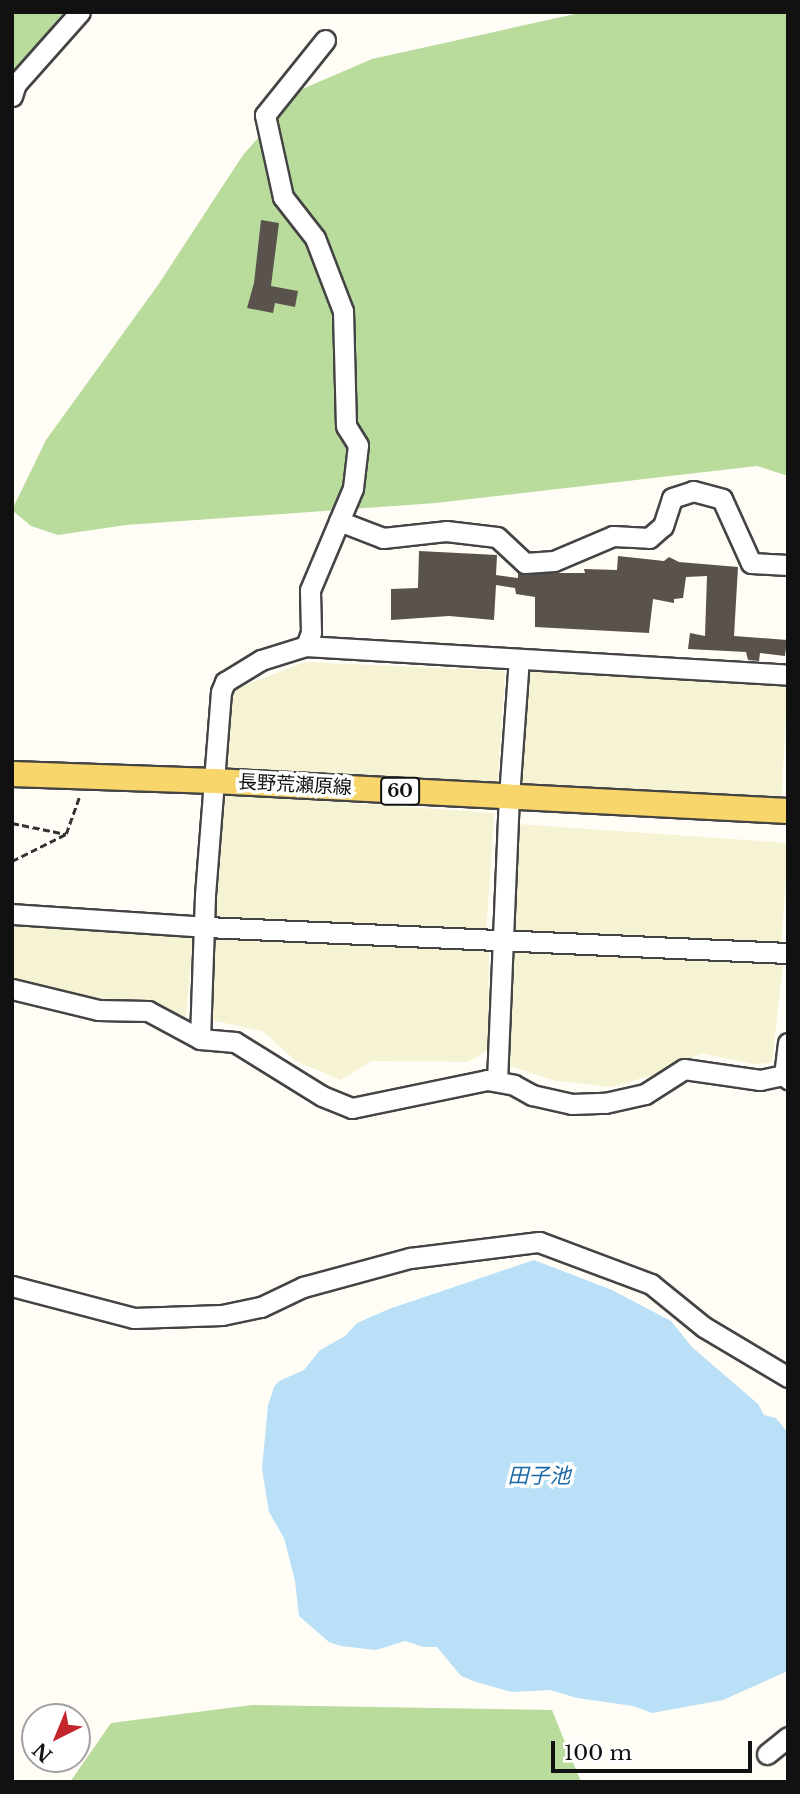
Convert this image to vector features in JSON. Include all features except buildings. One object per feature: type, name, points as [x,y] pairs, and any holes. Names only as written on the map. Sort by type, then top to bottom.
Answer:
[{"type":"main road","name":"長野荒瀬原線","points":[[12,774],[214,780],[788,811]]},
{"type":"street","points":[[12,96],[16,84],[80,12]]},
{"type":"street","points":[[306,646],[312,623],[310,590],[353,488],[358,445],[346,426],[343,311],[315,238],[283,197],[265,115],[325,40]]},
{"type":"street","points":[[339,521],[383,538],[446,531],[497,537],[525,563],[554,561],[613,536],[649,538],[663,526],[672,498],[693,491],[722,499],[751,563],[788,565]]},
{"type":"street","points":[[200,1038],[214,780],[221,692],[225,682],[261,660],[306,646],[788,675]]},
{"type":"street","points":[[497,1081],[509,797],[519,659]]},
{"type":"street","points":[[12,914],[206,927],[788,953]]},
{"type":"street","points":[[12,989],[98,1010],[148,1011],[200,1038],[235,1042],[322,1096],[352,1108],[488,1080],[514,1085],[532,1095],[572,1104],[605,1103],[645,1094],[684,1069],[760,1080],[786,1077],[788,1043]]},
{"type":"street","points":[[12,1286],[134,1318],[222,1315],[261,1307],[303,1287],[410,1258],[539,1242],[651,1284],[704,1327],[788,1377]]},
{"type":"street","points":[[767,1754],[788,1737]]},
{"type":"path","points":[[12,861],[66,834],[86,776]]},
{"type":"path","points":[[12,823],[66,834]]},
{"type":"shaded area","points":[[305,662],[505,671],[498,781],[223,772],[228,692]]},
{"type":"shaded area","points":[[528,669],[788,683],[781,800],[522,787]]},
{"type":"shaded area","points":[[222,794],[494,813],[486,935],[213,916]]},
{"type":"shaded area","points":[[517,824],[788,843],[781,950],[510,931]]},
{"type":"shaded area","points":[[12,922],[193,935],[186,1017],[143,1001],[94,1003],[12,980]]},
{"type":"shaded area","points":[[211,935],[489,948],[488,1050],[468,1062],[372,1061],[340,1080],[296,1061],[262,1031],[211,1020]]},
{"type":"shaded area","points":[[511,949],[783,963],[772,1063],[752,1064],[702,1053],[655,1074],[613,1087],[556,1081],[509,1066]]},
{"type":"green space","points":[[12,12],[64,12],[12,75]]},
{"type":"green space","points":[[584,12],[788,12],[788,476],[757,466],[436,503],[126,525],[58,535],[31,526],[12,510],[46,440],[158,285],[243,155],[300,90],[372,59]]},
{"type":"green space","points":[[252,1705],[552,1710],[581,1782],[70,1782],[76,1773],[91,1773],[91,1752],[111,1723]]},
{"type":"water","name":"田子池","points":[[534,1260],[612,1290],[671,1321],[692,1347],[758,1404],[764,1415],[776,1418],[788,1433],[788,1671],[723,1700],[652,1713],[633,1706],[577,1698],[550,1690],[512,1692],[476,1682],[461,1676],[437,1647],[423,1647],[405,1641],[376,1650],[341,1646],[329,1642],[299,1616],[295,1581],[284,1538],[269,1512],[262,1469],[268,1405],[274,1387],[279,1381],[304,1370],[320,1350],[345,1336],[357,1323],[389,1309]]}]
